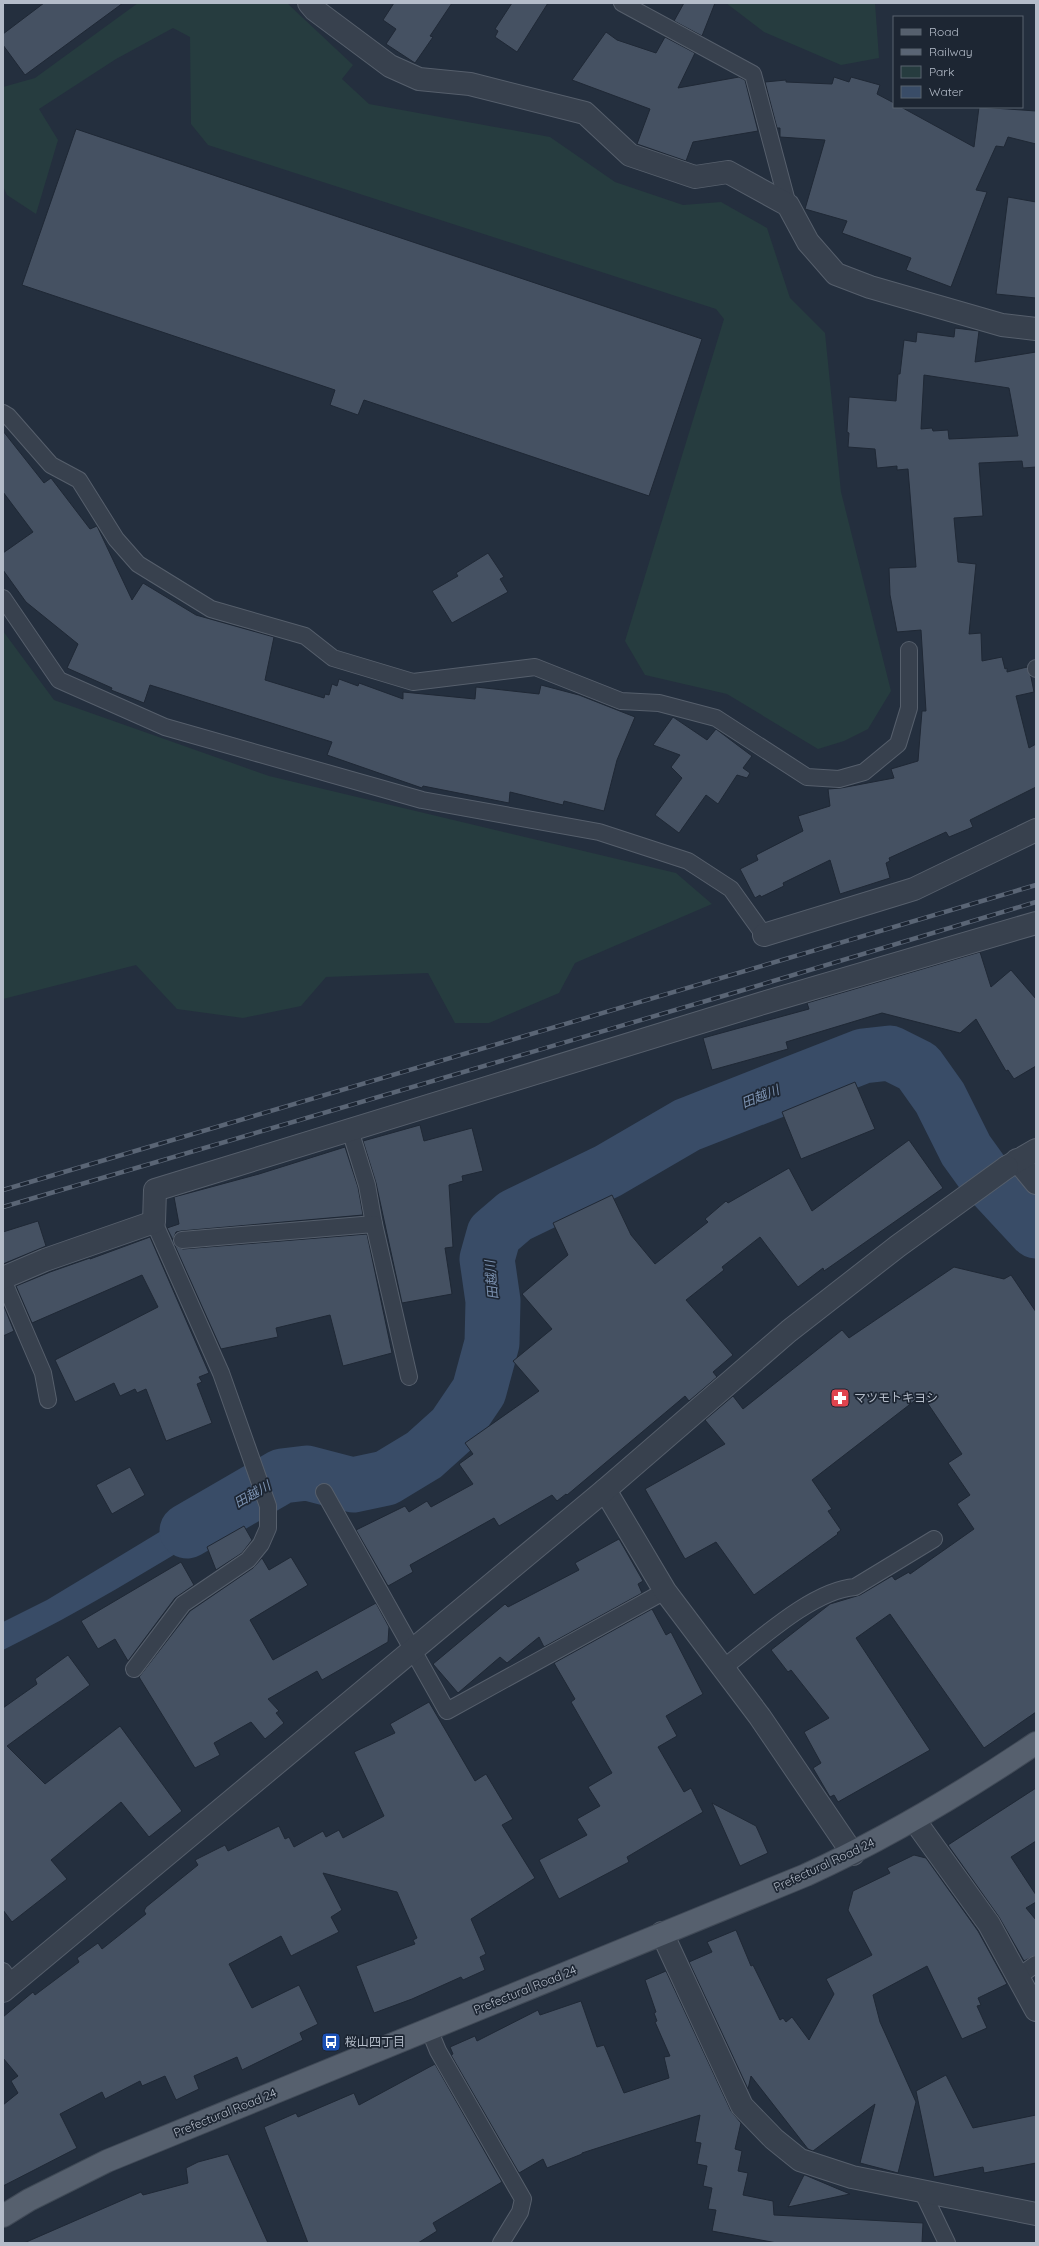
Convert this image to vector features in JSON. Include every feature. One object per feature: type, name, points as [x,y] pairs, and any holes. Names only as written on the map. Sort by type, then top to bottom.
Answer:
[{"type":"main road","name":"Prefectural Road 24","points":[[3,2216],[29,2200],[107,2161],[806,1875],[853,1854],[915,1821],[1036,1743]]},
{"type":"street","points":[[309,3],[390,66],[418,79],[470,84],[585,113],[630,155],[696,177],[728,172],[788,205],[808,242],[836,274],[870,287],[992,322],[1036,329]]},
{"type":"street","points":[[764,935],[914,889],[1036,830]]},
{"type":"street","points":[[3,1279],[45,1260],[154,1222],[155,1190],[771,1001],[1036,923]]},
{"type":"street","points":[[6,1982],[605,1490],[789,1331],[898,1246],[974,1190],[1012,1163],[1036,1150]]},
{"type":"street","points":[[1012,1163],[1036,1183]]},
{"type":"street","points":[[605,1490],[664,1591],[760,1718],[853,1854]]},
{"type":"street","points":[[915,1821],[989,1924],[1036,2010]]},
{"type":"street","points":[[662,1933],[742,2106],[774,2139],[800,2160],[852,2176],[1036,2214]]},
{"type":"lane","points":[[622,3],[754,74],[788,205]]},
{"type":"lane","points":[[3,413],[8,416],[52,465],[79,480],[116,539],[138,564],[211,609],[305,636],[333,658],[413,682],[535,667],[621,701],[659,703],[716,718],[807,777],[839,779],[864,772],[898,744],[910,708],[909,650]]},
{"type":"lane","points":[[3,598],[59,680],[165,727],[422,800],[599,832],[688,861],[731,889],[764,935]]},
{"type":"lane","points":[[350,1130],[367,1185],[374,1224],[409,1377]]},
{"type":"lane","points":[[134,1669],[183,1604],[248,1560],[260,1544],[268,1528],[266,1501],[220,1373],[154,1222]]},
{"type":"lane","points":[[182,1240],[374,1224]]},
{"type":"lane","points":[[3,1279],[43,1373],[48,1400]]},
{"type":"lane","points":[[324,1492],[413,1648],[447,1711],[664,1591]]},
{"type":"lane","points":[[722,1669],[796,1612],[842,1588],[855,1587],[934,1539]]},
{"type":"lane","points":[[1018,1977],[1036,1964]]},
{"type":"lane","points":[[429,2029],[438,2051],[522,2199],[520,2212],[501,2243]]},
{"type":"lane","points":[[922,2190],[946,2243]]},
{"type":"green space","points":[[138,3],[287,3],[353,65],[342,79],[369,104],[550,137],[615,182],[683,205],[721,202],[767,228],[790,298],[825,333],[841,492],[891,691],[868,729],[844,741],[818,749],[727,694],[645,675],[625,641],[724,319],[716,309],[208,145],[191,124],[190,37],[173,28],[116,59],[39,109],[58,140],[36,214],[7,195],[3,186],[3,87],[35,78]]},
{"type":"green space","points":[[726,3],[875,3],[879,58],[841,65],[764,32]]},
{"type":"green space","points":[[3,631],[54,700],[269,776],[676,873],[712,904],[575,963],[559,993],[489,1023],[455,1023],[428,973],[326,977],[301,1006],[243,1018],[177,1009],[136,965],[3,999]]},
{"type":"water","points":[[249,1478],[256,1505],[163,1562],[68,1616],[3,1650],[3,1622],[47,1600]]},
{"type":"building","points":[[44,3],[123,3],[25,75],[3,45],[3,34]]},
{"type":"building","points":[[394,3],[452,3],[430,36],[433,37],[415,63],[386,44],[396,29],[383,20]]},
{"type":"building","points":[[512,3],[548,3],[517,52],[495,37],[498,31],[495,29]]},
{"type":"building","points":[[684,3],[715,3],[702,36],[674,21]]},
{"type":"building","points":[[606,32],[617,40],[656,53],[665,37],[695,53],[678,88],[739,77],[745,80],[758,131],[693,142],[686,161],[637,144],[650,109],[572,80]]},
{"type":"building","points":[[834,77],[849,82],[851,77],[880,85],[877,94],[893,102],[893,108],[903,108],[974,147],[979,108],[1036,111],[1036,144],[1008,137],[1004,147],[996,146],[976,190],[987,192],[951,287],[906,270],[911,258],[842,233],[847,221],[805,209],[825,140],[780,137],[780,128],[777,128],[765,82],[786,80],[786,82],[832,84]]},
{"type":"building","points":[[76,129],[702,339],[649,496],[364,400],[358,415],[330,405],[335,390],[22,285]]},
{"type":"building","points":[[1008,197],[1036,202],[1036,298],[996,294]]},
{"type":"building","points":[[955,328],[979,331],[975,362],[1036,352],[1036,467],[1023,468],[1022,461],[979,463],[983,516],[954,518],[958,562],[976,564],[969,634],[981,633],[982,661],[1002,657],[1005,669],[1007,668],[1007,672],[1027,667],[1031,677],[1034,692],[1016,696],[1029,748],[1036,744],[1036,787],[970,820],[973,827],[949,837],[946,832],[889,858],[890,861],[886,863],[890,878],[840,894],[830,860],[783,883],[784,886],[761,897],[760,895],[755,898],[740,869],[758,860],[756,855],[803,831],[798,816],[830,806],[828,789],[894,778],[891,769],[918,761],[922,711],[926,711],[921,630],[897,632],[890,595],[889,568],[916,567],[908,469],[897,470],[897,466],[877,468],[875,449],[848,447],[849,433],[847,432],[849,397],[896,401],[898,374],[900,374],[904,340],[916,342],[917,332],[954,337]],"holes":[[[924,375],[1009,388],[1018,436],[949,439],[948,430],[933,431],[932,428],[921,429]]]},
{"type":"building","points":[[3,431],[44,483],[51,478],[90,529],[97,526],[132,600],[143,583],[196,615],[274,637],[265,680],[324,698],[325,694],[329,695],[332,684],[337,686],[339,679],[358,686],[359,683],[403,699],[403,692],[475,699],[476,687],[539,694],[541,685],[579,695],[635,717],[617,760],[604,811],[564,801],[563,805],[510,792],[509,803],[423,786],[422,788],[327,755],[332,742],[150,685],[144,703],[111,690],[112,688],[67,668],[78,644],[26,602],[3,570],[3,553],[33,532],[3,492]]},
{"type":"building","points":[[488,553],[504,577],[500,579],[508,592],[452,623],[432,591],[458,576],[456,573]]},
{"type":"building","points":[[673,717],[707,740],[716,729],[752,756],[743,768],[750,773],[747,778],[737,775],[718,804],[706,795],[679,833],[655,815],[682,778],[671,767],[680,755],[653,745]]},
{"type":"building","points":[[980,952],[991,987],[1011,970],[1036,999],[1036,1066],[1014,1079],[1008,1070],[1006,1071],[976,1019],[960,1033],[882,1013],[786,1042],[788,1049],[712,1070],[703,1038],[809,1009],[807,1003]]},
{"type":"building","points":[[855,1082],[875,1129],[801,1159],[782,1112]]},
{"type":"building","points":[[420,1125],[424,1141],[472,1128],[483,1171],[462,1176],[463,1181],[449,1185],[453,1247],[445,1248],[452,1294],[402,1303],[376,1183],[363,1141]]},
{"type":"building","points":[[909,1140],[943,1188],[824,1271],[823,1268],[798,1287],[760,1237],[722,1267],[724,1270],[686,1300],[733,1355],[713,1372],[717,1377],[689,1401],[685,1396],[567,1495],[566,1494],[557,1501],[552,1495],[499,1526],[494,1518],[410,1565],[413,1572],[388,1586],[356,1530],[405,1506],[409,1512],[427,1501],[431,1507],[473,1484],[459,1464],[473,1454],[465,1443],[539,1391],[513,1361],[552,1329],[522,1294],[568,1255],[553,1223],[612,1195],[631,1235],[655,1264],[708,1222],[705,1219],[726,1201],[728,1203],[789,1168],[812,1211]]},
{"type":"building","points":[[345,1147],[358,1187],[363,1215],[181,1231],[176,1232],[173,1240],[167,1228],[179,1224],[174,1197],[259,1174]]},
{"type":"building","points":[[38,1221],[46,1246],[3,1264],[3,1232]]},
{"type":"building","points":[[367,1234],[392,1353],[343,1366],[330,1315],[276,1328],[278,1337],[221,1349],[175,1246],[183,1249]]},
{"type":"building","points":[[150,1237],[209,1373],[199,1377],[202,1382],[197,1384],[212,1423],[166,1441],[146,1389],[137,1393],[135,1389],[120,1396],[114,1383],[75,1402],[55,1360],[158,1307],[142,1275],[32,1323],[16,1286],[50,1272]]},
{"type":"building","points":[[954,1267],[1004,1279],[1011,1275],[1036,1312],[1036,1712],[984,1748],[890,1614],[856,1638],[930,1750],[838,1802],[834,1795],[830,1797],[813,1768],[821,1763],[804,1732],[829,1718],[791,1670],[788,1672],[771,1650],[830,1604],[860,1595],[892,1576],[895,1580],[909,1572],[910,1574],[974,1529],[957,1504],[970,1495],[948,1463],[962,1454],[922,1395],[812,1480],[832,1509],[828,1511],[841,1530],[837,1533],[838,1534],[754,1595],[716,1542],[685,1559],[645,1489],[725,1444],[705,1420],[733,1396],[743,1409],[842,1330],[849,1338]]},
{"type":"building","points":[[3,1304],[14,1331],[3,1336]]},
{"type":"building","points":[[130,1467],[145,1495],[112,1514],[96,1485]]},
{"type":"building","points":[[244,1526],[252,1540],[242,1553],[216,1570],[207,1547]]},
{"type":"building","points":[[619,1539],[643,1581],[638,1584],[642,1593],[544,1647],[539,1637],[507,1663],[500,1657],[458,1693],[433,1664],[505,1604],[508,1607],[579,1570],[575,1563]]},
{"type":"building","points":[[291,1557],[308,1585],[250,1620],[273,1660],[376,1603],[389,1627],[388,1642],[322,1680],[317,1671],[268,1699],[279,1711],[276,1713],[284,1723],[265,1739],[251,1722],[214,1743],[220,1755],[195,1768],[139,1677],[190,1611],[253,1568],[262,1558],[269,1570]]},
{"type":"building","points":[[181,1562],[194,1585],[175,1598],[128,1661],[115,1639],[98,1649],[81,1621]]},
{"type":"building","points":[[652,1609],[666,1635],[671,1632],[703,1694],[666,1716],[677,1736],[658,1747],[684,1792],[691,1788],[703,1812],[627,1857],[629,1862],[559,1899],[539,1860],[587,1835],[577,1819],[600,1806],[588,1787],[612,1773],[571,1702],[575,1699],[554,1663]]},
{"type":"building","points":[[68,1655],[90,1685],[7,1746],[45,1784],[120,1726],[182,1811],[149,1837],[121,1802],[51,1860],[67,1879],[12,1922],[3,1910],[3,1708],[37,1684],[35,1679]]},
{"type":"building","points":[[429,1702],[475,1781],[486,1774],[513,1819],[502,1825],[535,1878],[471,1919],[486,1954],[480,1957],[485,1970],[463,1980],[461,1977],[412,1999],[374,2013],[356,1966],[415,1944],[413,1940],[417,1938],[397,1892],[323,1873],[342,1910],[331,1917],[339,1932],[291,1956],[281,1936],[229,1964],[252,2008],[299,1985],[318,2024],[300,2033],[303,2040],[242,2070],[237,2057],[194,2076],[199,2089],[176,2100],[165,2076],[142,2086],[140,2081],[105,2099],[102,2092],[60,2114],[77,2148],[3,2186],[3,2105],[18,2093],[11,2081],[18,2076],[3,2058],[3,2017],[33,1992],[35,1995],[79,1962],[77,1958],[98,1943],[102,1949],[146,1914],[144,1911],[146,1907],[198,1865],[195,1860],[225,1845],[228,1851],[279,1826],[285,1839],[289,1837],[294,1847],[323,1831],[326,1837],[339,1830],[343,1838],[384,1816],[354,1752],[395,1733],[390,1724]]},
{"type":"building","points":[[1036,1788],[1036,1841],[1011,1857],[1036,1895],[1036,1902],[1026,1908],[1036,1920],[1036,1955],[1024,1961],[999,1917],[948,1845]]},
{"type":"building","points":[[712,1803],[756,1826],[768,1853],[740,1866]]},
{"type":"building","points":[[914,1855],[926,1858],[978,1931],[1007,1984],[978,1998],[981,2005],[977,2006],[987,2028],[962,2039],[927,1966],[873,1995],[880,2022],[916,2102],[898,2173],[860,2163],[875,2104],[813,2151],[808,2149],[751,2076],[748,2089],[689,1962],[712,1952],[707,1942],[736,1930],[751,1966],[753,1965],[780,2020],[783,2018],[786,2022],[792,2017],[809,2040],[834,1994],[826,1979],[872,1955],[848,1910],[853,1891],[890,1873],[887,1868]]},
{"type":"building","points":[[666,1971],[731,2111],[741,2123],[735,2149],[742,2151],[738,2171],[748,2173],[743,2195],[773,2201],[774,2215],[923,2223],[922,2243],[777,2243],[712,2231],[716,2210],[708,2209],[712,2188],[703,2186],[707,2166],[697,2164],[701,2143],[695,2142],[700,2115],[582,2153],[547,2168],[543,2159],[519,2173],[451,2055],[453,2054],[450,2047],[475,2036],[477,2041],[538,2010],[540,2015],[581,2001],[597,2047],[604,2045],[624,2093],[669,2078],[664,2057],[670,2056],[655,2022],[657,2021],[654,2013],[656,2012],[645,1980]]},
{"type":"building","points":[[435,2064],[502,2182],[433,2223],[437,2231],[418,2243],[308,2243],[264,2127],[296,2113],[298,2117],[354,2093],[359,2105]]},
{"type":"building","points":[[946,2075],[973,2128],[1036,2115],[1036,2163],[984,2173],[983,2167],[934,2177],[916,2091]]},
{"type":"building","points":[[228,2154],[268,2243],[24,2243],[141,2192],[143,2195],[188,2183],[186,2168],[198,2162]]},
{"type":"building","points":[[805,2175],[850,2194],[788,2207]]},
{"type":"waterway","name":"田越川","points":[[187,1531],[282,1476],[307,1473],[353,1485],[386,1478],[424,1455],[454,1428],[479,1391],[492,1343],[493,1301],[487,1259],[494,1234],[515,1216],[608,1171],[687,1125],[863,1056],[890,1053],[918,1067],[940,1098],[966,1150],[984,1175],[1036,1231]]},
{"type":"railway","points":[[3,1190],[1036,885]]},
{"type":"railway","points":[[3,1207],[740,991],[1036,902]]},
{"type":"place","name":"マツモトキヨシ","points":[[840,1398]]},
{"type":"place","name":"桜山四丁目","points":[[331,2042]]}]
